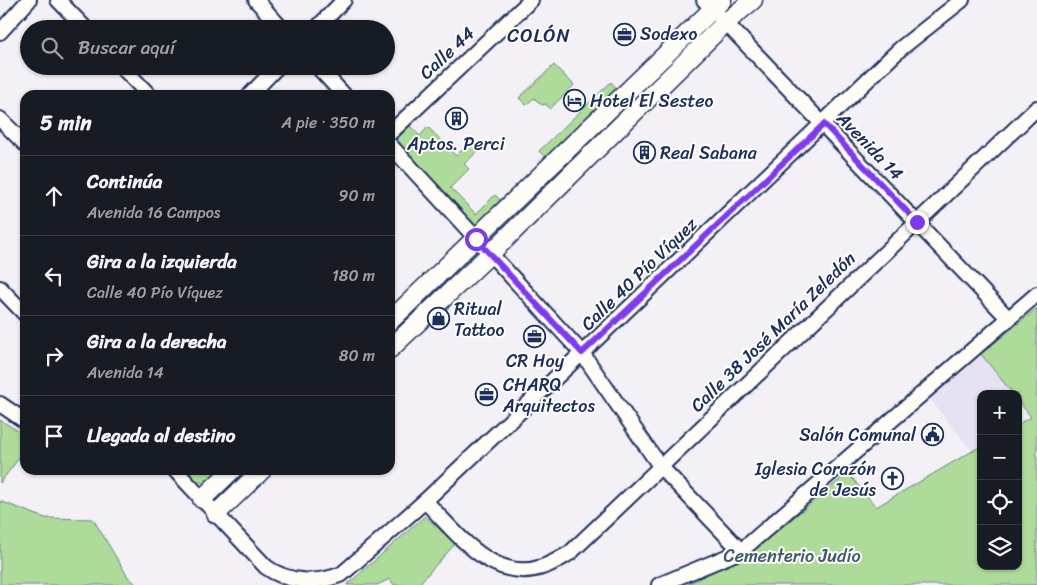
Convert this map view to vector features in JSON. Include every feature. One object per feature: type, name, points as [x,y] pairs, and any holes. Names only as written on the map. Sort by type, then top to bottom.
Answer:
[{"type":"main road","points":[[395,344],[490,254],[726,22],[753,0]]},
{"type":"main road","points":[[395,316],[476,239],[713,3]]},
{"type":"main road","points":[[202,499],[227,475]]},
{"type":"main road","points":[[216,514],[257,475]]},
{"type":"street","points":[[0,32],[29,0]]},
{"type":"street","points":[[58,0],[77,20]]},
{"type":"street","points":[[256,0],[274,20]]},
{"type":"street","points":[[325,20],[344,0]]},
{"type":"street","name":"Calle 44","points":[[395,128],[531,0]]},
{"type":"street","name":"Calle 40 Pío Víquez","points":[[216,514],[273,572],[297,580],[313,581],[329,580],[342,574],[425,501],[824,124],[900,49],[962,0]]},
{"type":"street","name":"Avenida 14","points":[[713,3],[726,22],[1009,319]]},
{"type":"street","points":[[130,75],[144,90]]},
{"type":"street","points":[[255,90],[269,75]]},
{"type":"street","points":[[325,75],[339,90]]},
{"type":"street","name":"Calle 38 José María Zeledón","points":[[425,501],[479,556],[498,566],[528,570],[541,568],[570,553],[1037,108]]},
{"type":"street","points":[[0,118],[20,139]]},
{"type":"street","points":[[395,150],[582,353],[660,466],[741,551]]},
{"type":"street","points":[[0,288],[20,309]]},
{"type":"street","points":[[664,584],[741,551],[1037,294]]},
{"type":"street","points":[[0,404],[20,418]]},
{"type":"street","points":[[180,475],[216,514]]},
{"type":"shaded area","points":[[981,354],[1010,390],[977,390],[977,448],[972,451],[929,398]]},
{"type":"green space","points":[[554,65],[574,85],[550,109],[546,104],[542,105],[534,98],[526,105],[519,98]]},
{"type":"green space","points":[[611,82],[617,89],[547,159],[539,151]]},
{"type":"green space","points":[[410,126],[420,136],[428,127],[456,156],[473,139],[481,148],[464,164],[469,169],[450,188],[476,214],[495,195],[504,203],[478,227],[471,224],[397,143],[399,137]]},
{"type":"green space","name":"Cementerio Judío","points":[[1037,308],[1037,585],[686,585],[749,554],[848,473],[876,507],[977,448],[977,570],[1022,570],[1022,422],[1031,417],[1022,406],[1022,390],[1010,390],[981,354]]},
{"type":"green space","points":[[0,420],[20,432],[20,457],[0,483]]},
{"type":"green space","points":[[188,475],[212,475],[203,483]]},
{"type":"green space","points":[[0,501],[45,518],[93,519],[128,577],[137,585],[0,585]]},
{"type":"green space","points":[[425,516],[455,544],[418,585],[394,585],[390,579],[377,585],[347,585]]},
{"type":"place","name":"Sodexo","points":[[624,34]]},
{"type":"place","name":"Hotel El Sesteo","points":[[574,101]]},
{"type":"place","name":"Aptos. Perci","points":[[456,119]]},
{"type":"place","name":"Real Sabana","points":[[644,153]]},
{"type":"place","name":"Ritual Tattoo","points":[[438,319]]},
{"type":"place","name":"CR Hoy","points":[[535,336]]},
{"type":"place","name":"CHARQ Arquitectos","points":[[487,395]]},
{"type":"place","name":"Salón Comunal","points":[[932,435]]},
{"type":"place","name":"Iglesia Corazón de Jesús","points":[[892,479]]},
{"type":"district","name":"COLÓN","points":[[539,35]]},
{"type":"route","points":[[476,239],[582,353],[824,124],[917,222]]}]
